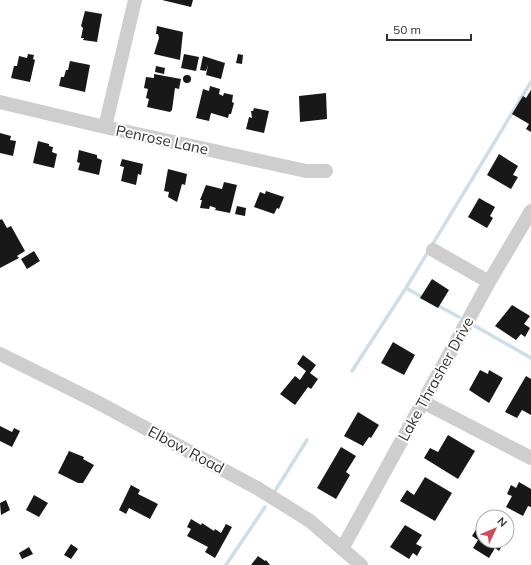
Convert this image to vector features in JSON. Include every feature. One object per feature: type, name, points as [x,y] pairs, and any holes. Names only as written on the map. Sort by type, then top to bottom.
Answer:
[{"type":"street","points":[[105,128],[135,0]]},
{"type":"street","name":"Penrose Lane","points":[[0,102],[105,128],[306,171],[326,171]]},
{"type":"street","name":"Lake Thrasher Drive","points":[[342,549],[489,282],[531,211]]},
{"type":"street","points":[[433,250],[489,282]]},
{"type":"street","name":"Elbow Road","points":[[0,354],[97,402],[257,488],[310,521],[361,565]]},
{"type":"street","points":[[423,402],[531,458]]},
{"type":"building","points":[[162,0],[193,0],[191,7]]},
{"type":"building","points":[[85,11],[102,14],[97,42],[83,40],[84,38],[81,38],[83,28],[81,26]]},
{"type":"building","points":[[157,26],[183,32],[180,60],[154,54],[159,38],[158,34],[156,34]]},
{"type":"building","points":[[28,54],[34,55],[33,59],[35,60],[30,82],[11,78],[14,66],[17,66],[19,56],[27,58]]},
{"type":"building","points":[[184,54],[199,57],[196,71],[181,68]]},
{"type":"building","points":[[238,54],[243,55],[242,64],[236,63]]},
{"type":"building","points":[[203,56],[225,63],[221,79],[206,75],[208,65],[206,71],[200,70]]},
{"type":"building","points":[[70,61],[90,65],[85,92],[59,86],[61,77],[64,77],[66,70],[68,70]]},
{"type":"building","points":[[156,66],[165,68],[164,74],[155,72]]},
{"type":"building","points":[[154,74],[181,79],[179,89],[175,88],[172,110],[170,112],[147,107],[149,99],[146,98],[148,89],[144,88],[146,77],[154,78]]},
{"type":"building","points":[[187,75],[190,76],[190,82],[187,83],[184,82],[183,79],[184,76]]},
{"type":"building","points":[[210,86],[220,89],[219,94],[223,96],[224,93],[233,95],[232,102],[234,103],[231,114],[229,114],[228,118],[211,113],[209,121],[196,118],[203,89],[209,91]]},
{"type":"building","points":[[531,90],[531,132],[526,129],[529,124],[512,114],[523,96],[526,98]]},
{"type":"building","points":[[326,93],[327,119],[300,122],[299,96]]},
{"type":"building","points":[[254,108],[269,111],[264,133],[246,129],[249,117],[252,118],[251,111],[253,111]]},
{"type":"building","points":[[0,133],[11,136],[10,140],[16,141],[13,156],[0,153]]},
{"type":"building","points":[[38,141],[49,144],[49,146],[53,147],[52,152],[57,154],[54,168],[33,163]]},
{"type":"building","points":[[79,150],[97,155],[97,158],[102,160],[99,175],[78,170],[80,163],[77,162]]},
{"type":"building","points":[[499,154],[518,166],[513,175],[518,177],[511,189],[487,175]]},
{"type":"building","points":[[122,159],[143,164],[141,175],[138,174],[136,185],[121,181],[124,167],[120,166]]},
{"type":"building","points":[[168,169],[187,174],[185,185],[182,184],[177,202],[168,197],[169,192],[164,191]]},
{"type":"building","points":[[224,182],[237,185],[230,213],[215,210],[216,208],[210,206],[209,209],[200,208],[202,200],[200,200],[206,185],[222,189]]},
{"type":"building","points":[[266,191],[284,197],[279,209],[277,208],[274,214],[254,207],[260,192],[265,194]]},
{"type":"building","points":[[479,198],[495,207],[490,216],[493,218],[487,228],[468,217]]},
{"type":"building","points":[[237,206],[246,208],[245,216],[235,214]]},
{"type":"building","points":[[2,219],[7,228],[11,226],[25,251],[17,256],[19,258],[0,268],[0,220]]},
{"type":"building","points":[[34,251],[40,261],[27,269],[21,259]]},
{"type":"building","points":[[432,279],[449,290],[438,308],[420,298]]},
{"type":"building","points":[[512,305],[530,316],[524,324],[530,328],[525,337],[521,334],[516,340],[495,326]]},
{"type":"building","points":[[393,342],[415,355],[404,375],[381,363]]},
{"type":"building","points":[[303,355],[316,365],[310,373],[318,379],[311,389],[308,387],[295,405],[280,394],[295,376],[300,380],[306,371],[297,364]]},
{"type":"building","points":[[480,370],[488,374],[489,370],[503,378],[489,403],[469,390]]},
{"type":"building","points":[[526,376],[531,379],[531,415],[522,410],[517,418],[505,412]]},
{"type":"building","points":[[358,412],[379,425],[371,438],[369,437],[363,446],[344,436]]},
{"type":"building","points":[[0,426],[12,432],[14,428],[20,431],[12,447],[0,441]]},
{"type":"building","points":[[448,435],[475,451],[458,479],[424,458],[430,448],[438,452]]},
{"type":"building","points":[[341,447],[356,456],[346,472],[350,475],[336,499],[317,488]]},
{"type":"building","points":[[69,451],[84,457],[83,459],[94,465],[83,483],[78,483],[58,473]]},
{"type":"building","points":[[425,477],[452,493],[435,521],[400,501],[407,490],[414,495]]},
{"type":"building","points":[[519,482],[531,489],[531,507],[528,506],[523,516],[515,512],[515,509],[506,507],[512,496],[507,494],[511,485],[516,488]]},
{"type":"building","points":[[131,485],[140,490],[138,494],[158,504],[150,519],[129,508],[126,514],[119,510]]},
{"type":"building","points":[[34,495],[48,503],[39,517],[26,510]]},
{"type":"building","points":[[6,500],[10,510],[1,515],[0,503]]},
{"type":"building","points":[[191,519],[201,525],[202,523],[214,531],[215,529],[221,533],[226,524],[232,527],[215,558],[205,552],[208,547],[187,536],[191,529],[187,527]]},
{"type":"building","points":[[405,525],[422,535],[416,544],[422,547],[417,556],[413,553],[409,559],[390,547]]},
{"type":"building","points":[[475,531],[475,538],[472,536]]},
{"type":"building","points":[[71,544],[78,549],[71,559],[64,555]]},
{"type":"building","points":[[475,545],[475,549],[494,549],[489,558],[473,548]]},
{"type":"building","points":[[29,547],[33,554],[22,559],[19,553]]},
{"type":"building","points":[[258,556],[265,561],[266,560],[270,565],[251,565]]},
{"type":"waterway","points":[[352,371],[406,288],[531,82]]},
{"type":"waterway","points":[[406,288],[424,298]]},
{"type":"waterway","points":[[435,304],[459,317]]},
{"type":"waterway","points":[[475,326],[531,358]]},
{"type":"waterway","points":[[275,491],[307,440]]},
{"type":"waterway","points":[[226,565],[265,507]]}]
